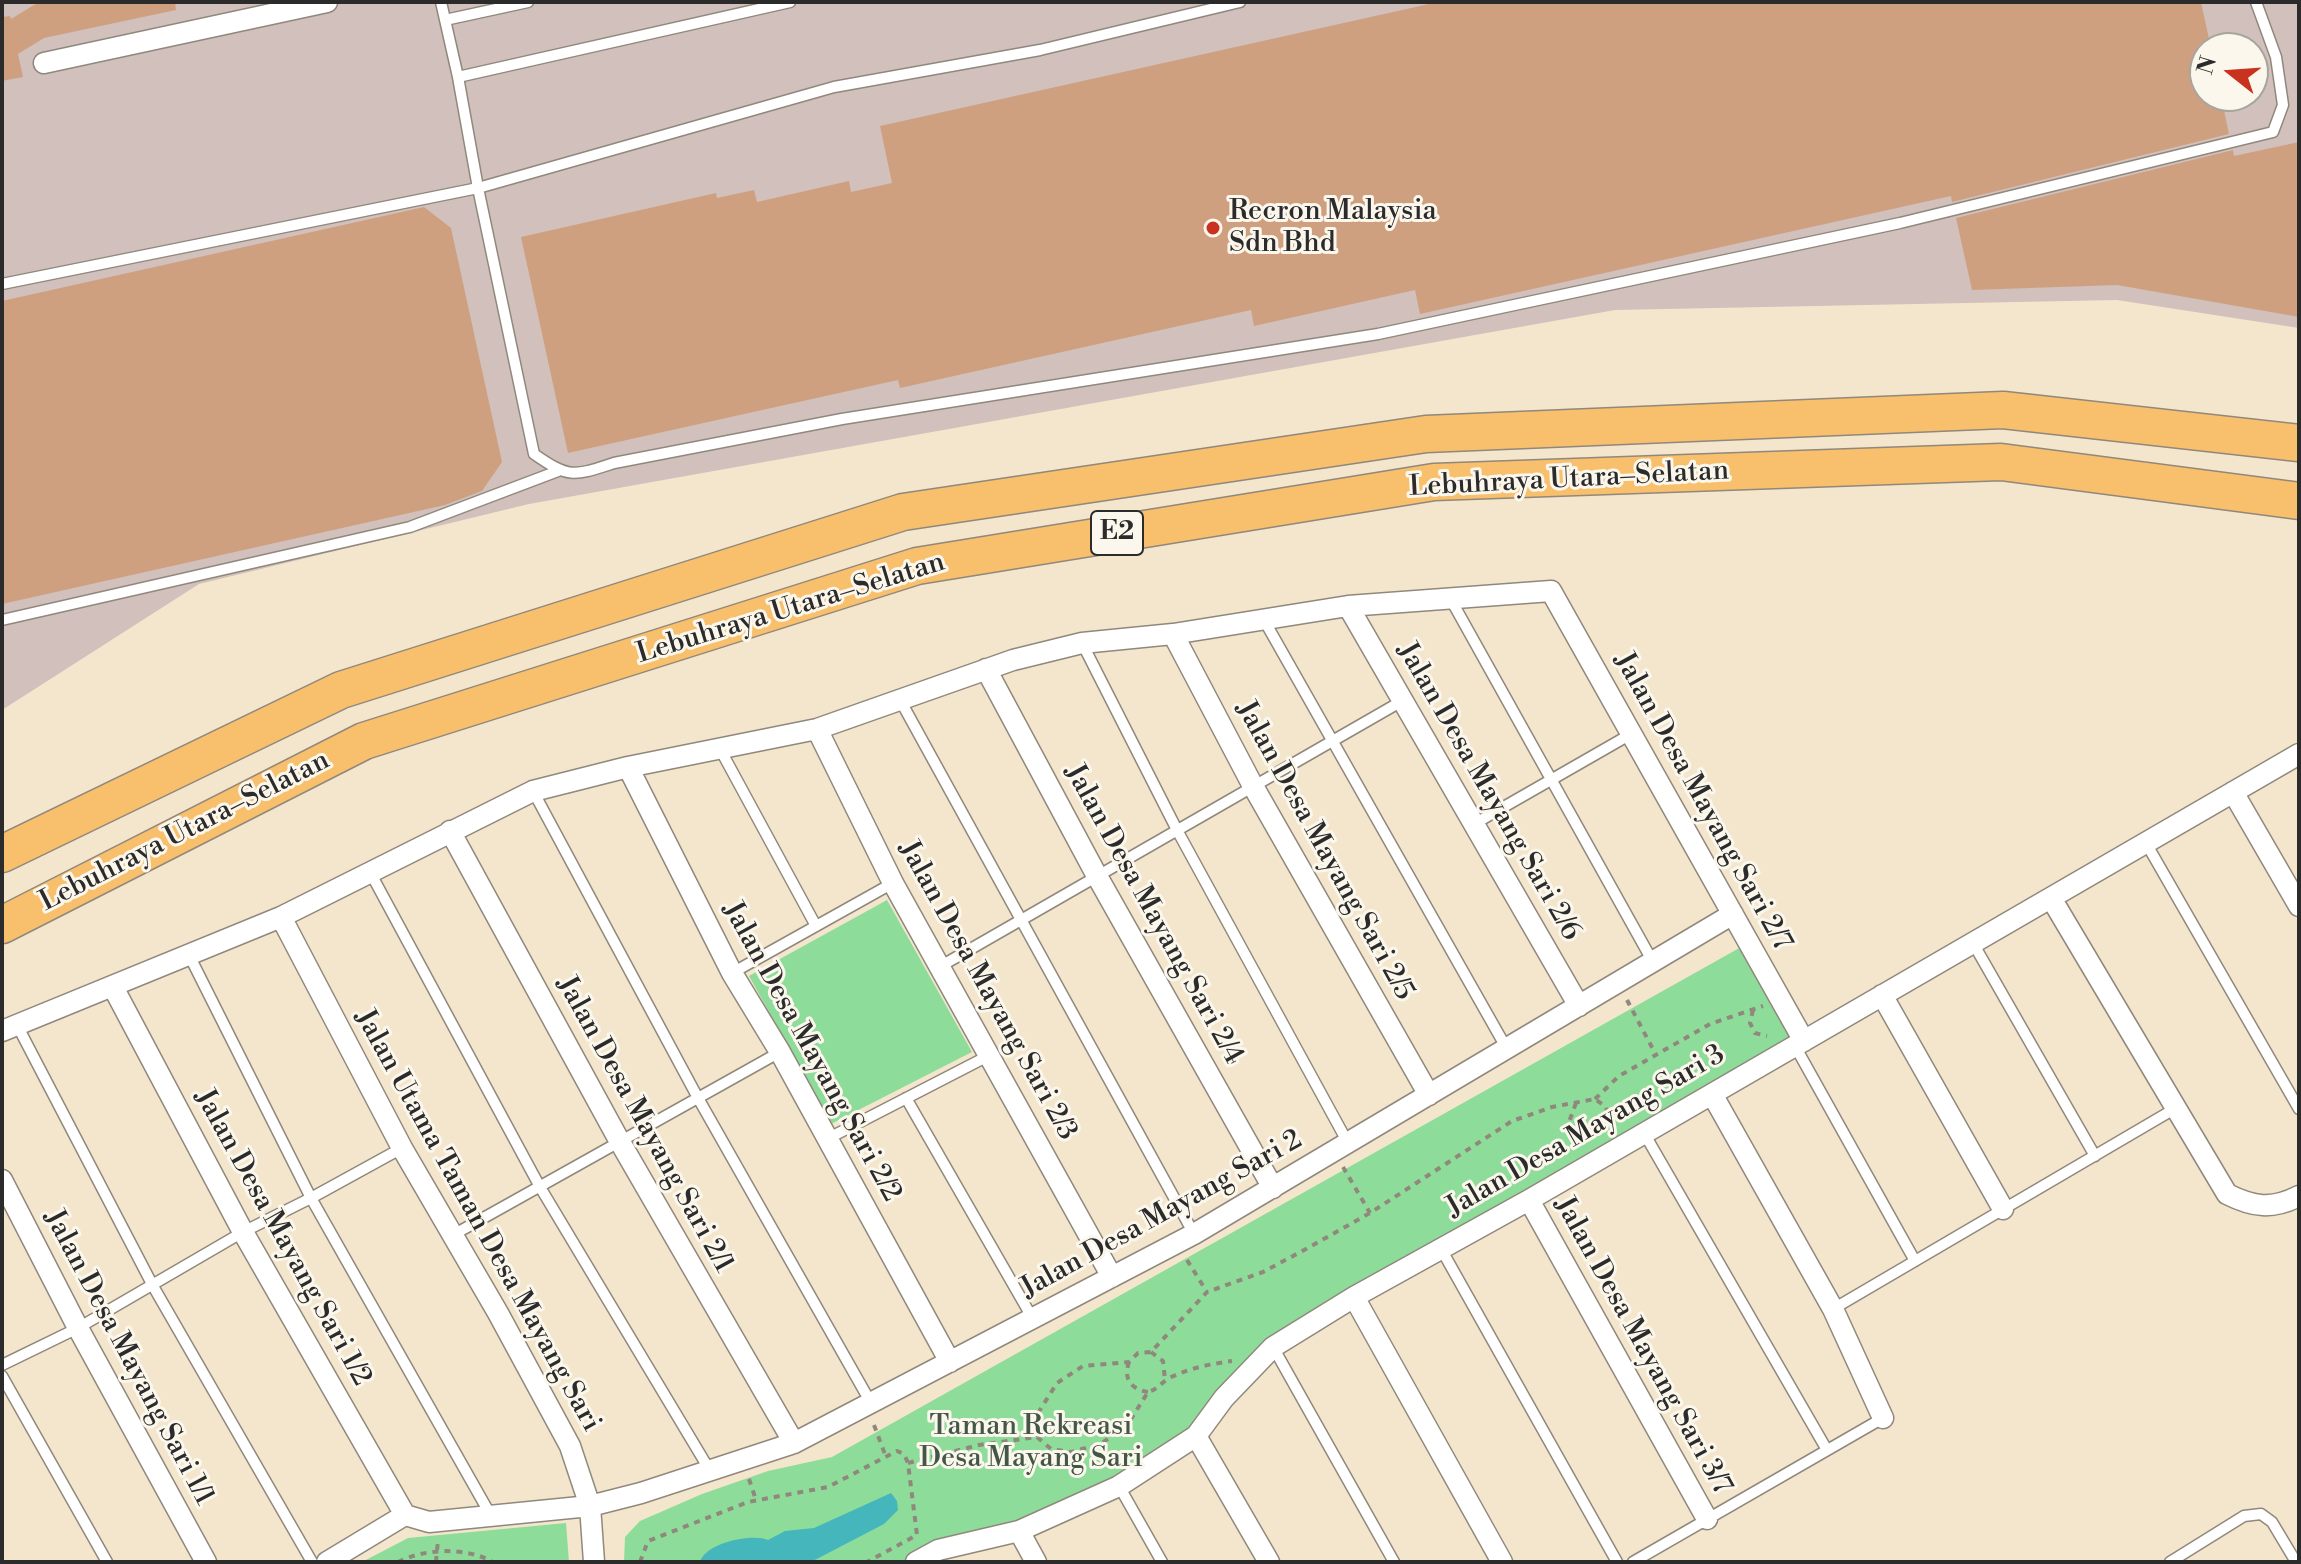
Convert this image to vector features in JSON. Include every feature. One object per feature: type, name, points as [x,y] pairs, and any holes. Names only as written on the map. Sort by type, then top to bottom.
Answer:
[{"type":"highway","name":"Lebuhraya Utara–Selatan","points":[[2,854],[341,690],[903,512],[1442,433],[2003,410],[2299,443]]},
{"type":"highway","name":"Lebuhraya Utara–Selatan","points":[[2,925],[364,741],[917,566],[1434,482],[2001,462],[2299,501]]},
{"type":"street","points":[[44,63],[327,2]]},
{"type":"street","name":"Jalan Desa Mayang Sari 2/7","points":[[1450,598],[1551,591],[1733,914],[1800,1043]]},
{"type":"street","points":[[10,1028],[281,917],[533,791],[628,767],[817,729],[986,669],[1082,643],[1173,634],[1348,606],[1450,598]]},
{"type":"street","name":"Jalan Desa Mayang Sari 2/6","points":[[1348,606],[1579,1006]]},
{"type":"street","name":"Jalan Desa Mayang Sari 2/5","points":[[1173,634],[1253,786],[1429,1095]]},
{"type":"street","name":"Jalan Desa Mayang Sari 2/4","points":[[986,669],[1097,876],[1273,1188]]},
{"type":"street","name":"Jalan Desa Mayang Sari 2/3","points":[[817,729],[893,883],[1112,1277]]},
{"type":"street","name":"Jalan Desa Mayang Sari 3","points":[[916,1562],[1019,1531],[1119,1486],[1196,1436],[1224,1398],[1273,1347],[1440,1247],[1529,1200],[2299,754]]},
{"type":"street","name":"Jalan Desa Mayang Sari 2/2","points":[[628,767],[732,973],[780,1052],[950,1362]]},
{"type":"street","points":[[2233,792],[2299,906]]},
{"type":"street","name":"Jalan Desa Mayang Sari 2/1","points":[[450,831],[620,1142],[794,1443]]},
{"type":"street","points":[[2051,898],[2227,1194],[2248,1205],[2282,1205],[2299,1196]]},
{"type":"street","name":"Jalan Desa Mayang Sari 2","points":[[405,1515],[429,1522],[590,1506],[641,1493],[794,1443],[1185,1239],[1733,914]]},
{"type":"street","name":"Jalan Utama Taman Desa Mayang Sari","points":[[281,917],[402,1148],[570,1446],[590,1506],[594,1562]]},
{"type":"street","name":"Jalan Desa Mayang Sari 1/2","points":[[113,987],[243,1232],[405,1515]]},
{"type":"street","points":[[1882,995],[2003,1209]]},
{"type":"street","points":[[1712,1094],[1833,1309],[1883,1418]]},
{"type":"street","name":"Jalan Desa Mayang Sari 1/1","points":[[2,1180],[78,1328],[206,1562]]},
{"type":"street","name":"Jalan Desa Mayang Sari 3/7","points":[[1529,1200],[1707,1519]]},
{"type":"street","points":[[1354,1297],[1502,1562]]},
{"type":"street","points":[[1196,1436],[1269,1562]]},
{"type":"street","points":[[327,1562],[405,1515]]},
{"type":"street","points":[[1019,1531],[1036,1562]]},
{"type":"lane","points":[[441,2],[534,454],[558,471],[578,475],[614,463],[842,419],[1378,334],[1900,223],[2273,132],[2283,105],[2276,57],[2256,2]]},
{"type":"lane","points":[[445,20],[528,2]]},
{"type":"lane","points":[[458,77],[790,2]]},
{"type":"lane","points":[[2,284],[478,188],[834,87],[1040,50],[1240,2]]},
{"type":"lane","points":[[2,620],[410,527],[558,471]]},
{"type":"lane","points":[[1450,598],[1653,962]]},
{"type":"lane","points":[[1264,620],[1507,1049]]},
{"type":"lane","points":[[1082,643],[1341,1147]]},
{"type":"lane","points":[[899,698],[1021,920],[1185,1239]]},
{"type":"lane","points":[[941,966],[1402,701]]},
{"type":"lane","points":[[1474,824],[1631,734]]},
{"type":"lane","points":[[720,749],[816,926]]},
{"type":"lane","points":[[533,791],[868,1405]]},
{"type":"lane","points":[[2146,843],[2299,1109]]},
{"type":"lane","points":[[370,872],[540,1187],[709,1469]]},
{"type":"lane","points":[[732,973],[893,883]]},
{"type":"lane","points":[[1973,943],[2095,1156]]},
{"type":"lane","points":[[189,955],[311,1198],[490,1514]]},
{"type":"lane","points":[[10,1028],[153,1286],[312,1562]]},
{"type":"lane","points":[[1800,1043],[1915,1261]]},
{"type":"lane","points":[[453,1235],[780,1052]]},
{"type":"lane","points":[[827,1139],[990,1055]]},
{"type":"lane","points":[[906,1098],[1033,1319]]},
{"type":"lane","points":[[1833,1309],[2176,1108]]},
{"type":"lane","points":[[1644,1133],[1827,1450]]},
{"type":"lane","points":[[2,1365],[78,1328],[243,1232],[402,1148]]},
{"type":"lane","points":[[1440,1247],[1617,1562]]},
{"type":"lane","points":[[1273,1347],[1394,1562]]},
{"type":"lane","points":[[2,1376],[107,1562]]},
{"type":"lane","points":[[1633,1562],[1883,1418]]},
{"type":"lane","points":[[1119,1486],[1162,1562]]},
{"type":"lane","points":[[2170,1562],[2244,1516],[2261,1514],[2272,1522],[2296,1562]]},
{"type":"path","points":[[1617,983],[1656,1055]]},
{"type":"path","points":[[1151,1352],[1207,1292],[1263,1272],[1370,1213],[1512,1121],[1552,1107],[1595,1099],[1619,1076],[1710,1024],[1765,1005]]},
{"type":"path","points":[[1753,1010],[1750,1023],[1755,1033],[1765,1036],[1776,1032]]},
{"type":"path","points":[[1595,1099],[1606,1107],[1610,1122],[1603,1133]]},
{"type":"path","points":[[1576,1103],[1569,1122],[1580,1136],[1589,1139],[1580,1147]]},
{"type":"path","points":[[1341,1147],[1370,1213]]},
{"type":"path","points":[[1185,1239],[1207,1292]]},
{"type":"path","points":[[1165,1380],[1163,1361],[1151,1352],[1138,1353],[1126,1370],[1133,1388],[1148,1392],[1158,1389],[1165,1380],[1201,1365],[1238,1360]]},
{"type":"path","points":[[1037,1437],[1038,1413],[1057,1383],[1083,1366],[1129,1362]]},
{"type":"path","points":[[908,1463],[979,1445],[1037,1437],[1051,1449],[1071,1452],[1100,1444],[1126,1427],[1148,1392]]},
{"type":"path","points":[[868,1405],[886,1457]]},
{"type":"path","points":[[640,1562],[648,1541],[748,1502],[828,1487],[897,1451],[904,1454],[908,1463],[917,1535],[867,1562]]},
{"type":"path","points":[[398,1562],[412,1555],[462,1551],[493,1562]]},
{"type":"path","points":[[436,1562],[437,1553]]},
{"type":"shaded area","points":[[2,2],[2299,2],[2299,328],[2117,300],[1615,310],[529,504],[199,584],[2,710]]},
{"type":"green space","points":[[887,900],[972,1052],[831,1124],[749,976]]},
{"type":"green space","name":"Taman Rekreasi Desa Mayang Sari","points":[[1750,942],[1811,1045],[1285,1341],[1198,1441],[1068,1519],[1042,1532],[937,1545],[905,1562],[624,1562],[625,1537],[640,1521],[702,1494],[768,1471],[832,1457]]},
{"type":"green space","points":[[566,1523],[569,1562],[362,1562],[408,1538]]},
{"type":"water","points":[[891,1493],[897,1501],[898,1510],[884,1524],[811,1562],[700,1562],[710,1550],[730,1541],[751,1538],[768,1540],[785,1531],[814,1528]]},
{"type":"building","points":[[39,2],[175,2],[176,10],[44,38],[18,54],[23,77],[2,81],[2,17],[10,16],[11,19]]},
{"type":"building","name":"Recron Malaysia Sdn Bhd","points":[[1438,2],[2201,2],[2208,32],[2189,32],[2189,112],[2224,112],[2229,134],[1952,202],[1951,196],[1420,314],[1415,290],[1254,326],[1251,310],[900,388],[898,380],[568,453],[521,237],[716,193],[717,198],[754,190],[757,202],[849,181],[851,192],[892,183],[880,126]]},
{"type":"building","points":[[2299,142],[2299,317],[2117,285],[1972,290],[1956,218],[2233,150],[2234,156]]},
{"type":"building","points":[[424,207],[451,228],[502,462],[482,491],[445,505],[2,604],[2,301]]},
{"type":"place","name":"Recron Malaysia Sdn Bhd","points":[[1213,228]]}]
